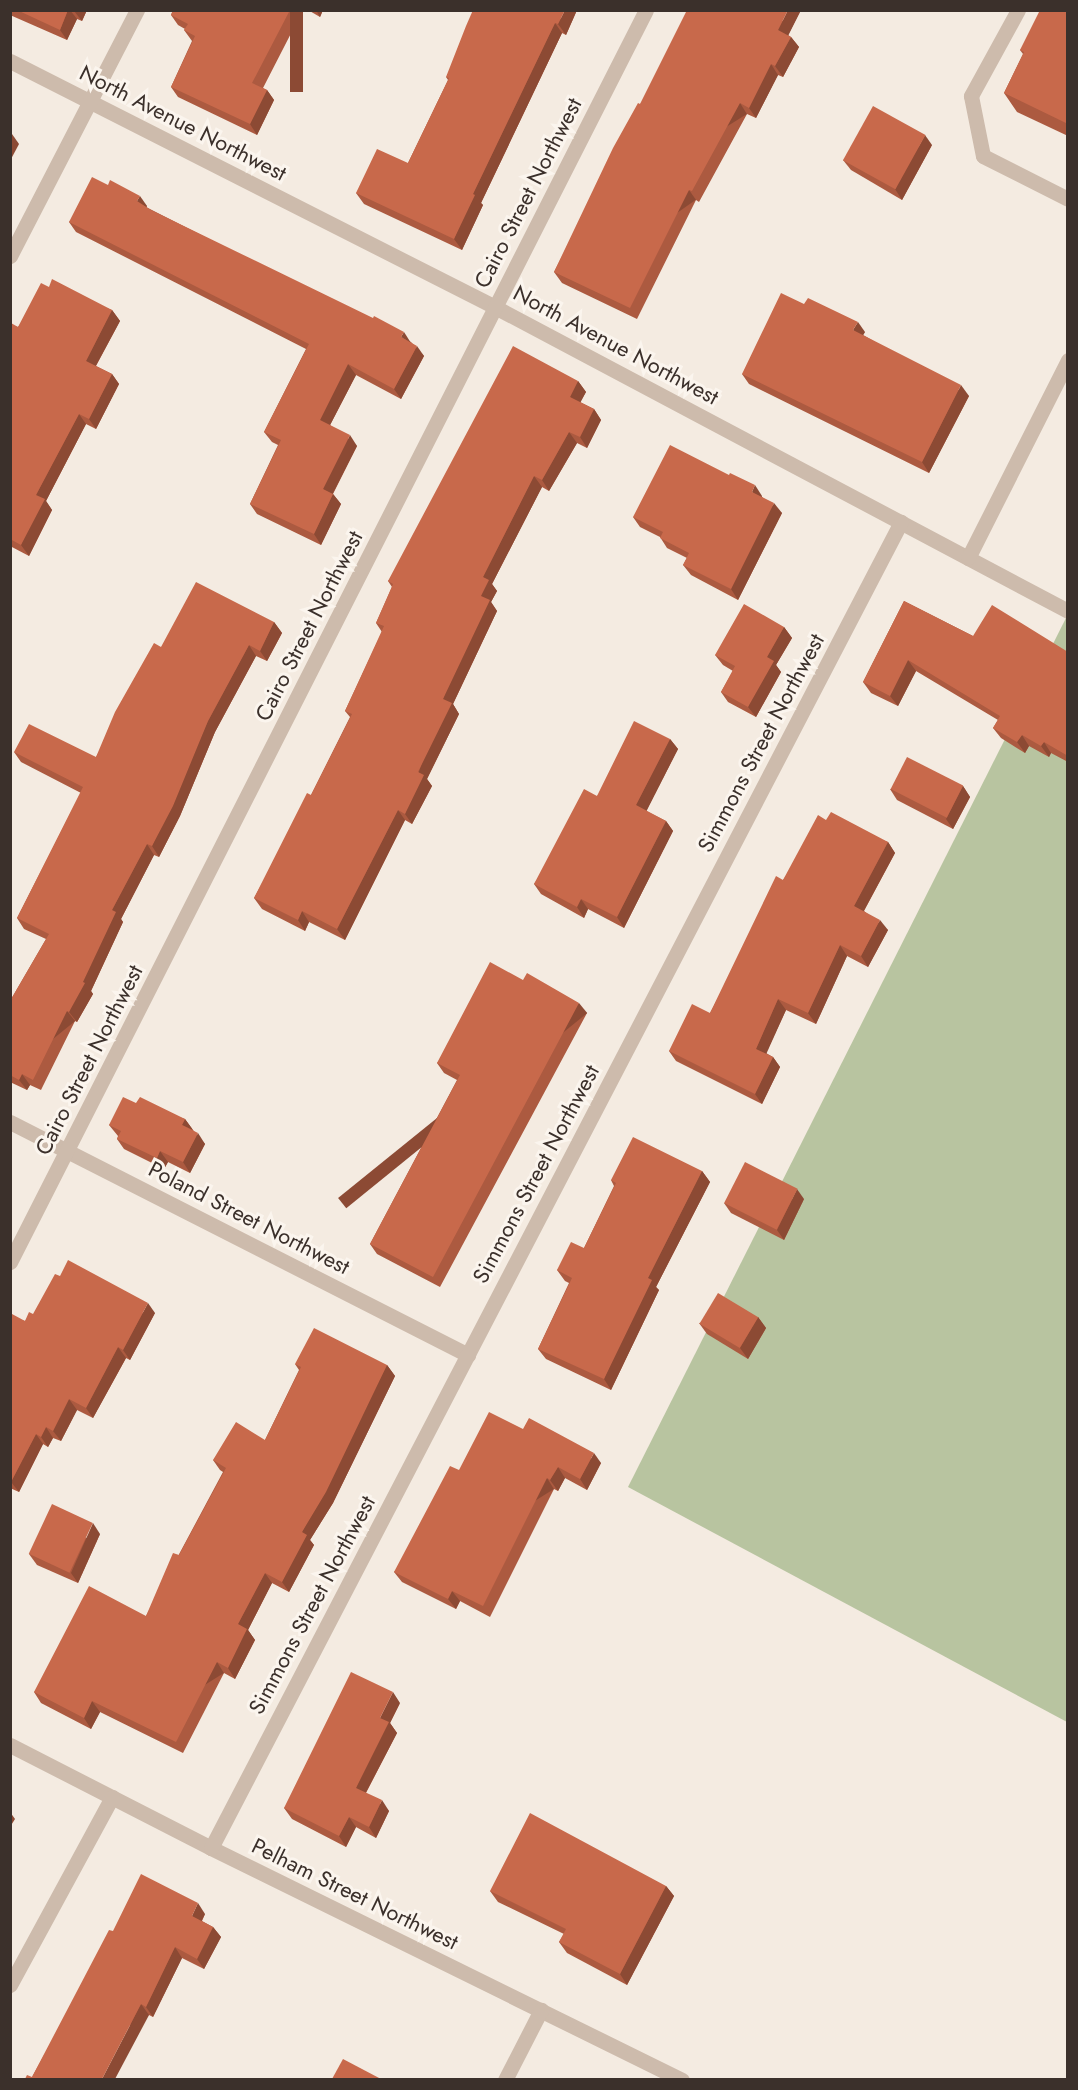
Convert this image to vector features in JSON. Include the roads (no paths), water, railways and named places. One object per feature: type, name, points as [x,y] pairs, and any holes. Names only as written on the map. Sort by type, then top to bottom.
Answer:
[{"type":"street","points":[[10,256],[137,10]]},
{"type":"street","name":"Cairo Street Northwest","points":[[10,1262],[69,1151],[646,10]]},
{"type":"street","points":[[1018,10],[971,96],[983,156],[1068,199]]},
{"type":"street","name":"North Avenue Northwest","points":[[10,61],[495,307],[1068,612]]},
{"type":"street","points":[[968,558],[1068,360]]},
{"type":"street","name":"Simmons Street Northwest","points":[[211,1848],[901,522]]},
{"type":"street","name":"Poland Street Northwest","points":[[10,1122],[468,1355]]},
{"type":"street","name":"Pelham Street Northwest","points":[[10,1745],[211,1848],[682,2079]]},
{"type":"street","points":[[10,1985],[112,1797]]},
{"type":"street","points":[[505,2079],[541,2010]]}]
